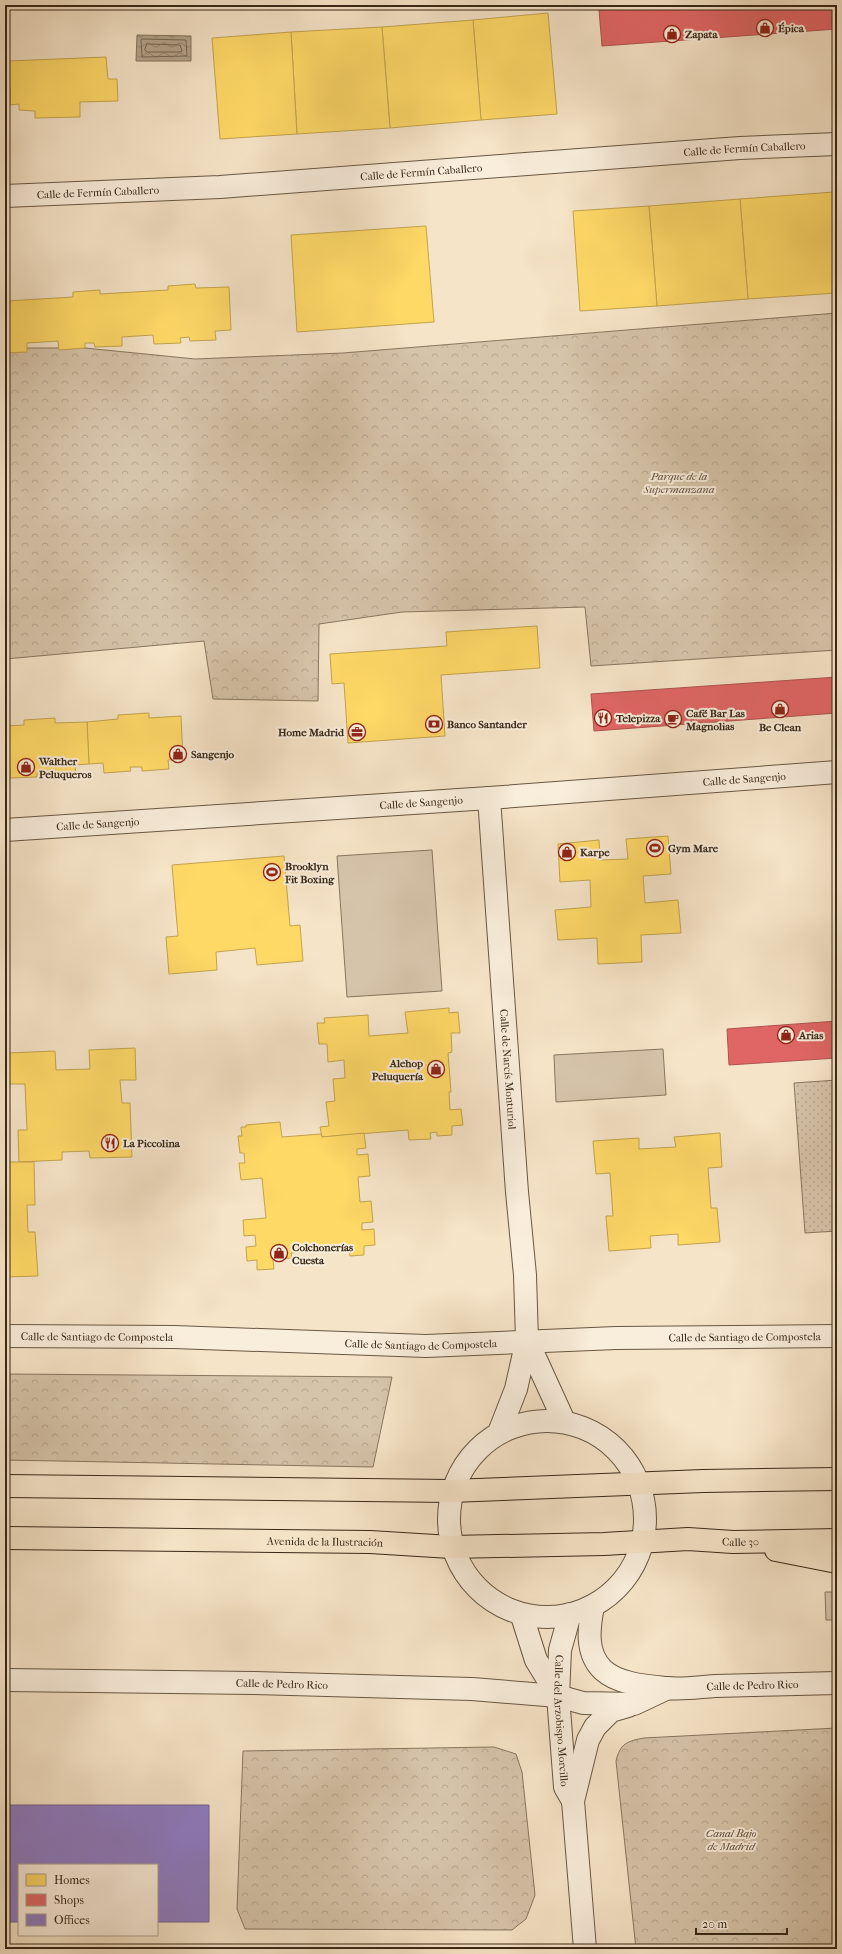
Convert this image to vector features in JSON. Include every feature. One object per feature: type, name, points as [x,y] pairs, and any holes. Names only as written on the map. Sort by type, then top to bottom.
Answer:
[{"type":"highway","points":[[5,1486],[451,1491],[703,1481],[837,1479]]},
{"type":"highway","name":"Avenida de la Ilustración","points":[[5,1538],[370,1542],[451,1546],[644,1542]]},
{"type":"highway","name":"Calle 30","points":[[644,1542],[688,1539],[733,1542],[837,1540]]},
{"type":"highway","points":[[733,1542],[837,1562]]},
{"type":"street","name":"Calle de Fermín Caballero","points":[[5,196],[220,187],[740,148],[837,144]]},
{"type":"street","name":"Calle de Sangenjo","points":[[5,830],[490,798],[837,772]]},
{"type":"street","name":"Calle de Narcís Monturiol","points":[[490,798],[517,1185],[525,1275],[527,1340],[516,1389],[500,1430]]},
{"type":"street","name":"Calle de Santiago de Compostela","points":[[5,1336],[174,1337],[426,1346],[527,1340],[663,1337],[837,1336]]},
{"type":"street","name":"Calle de Narcís Monturiol","points":[[527,1340],[564,1421]]},
{"type":"street","points":[[564,1421],[596,1433],[622,1455],[640,1484],[646,1513],[644,1542],[633,1571],[593,1606],[570,1614],[522,1616],[490,1601],[466,1578],[451,1546],[447,1516],[451,1491],[464,1464],[481,1444],[500,1430],[531,1423],[564,1421]]},
{"type":"street","name":"Calle de Pedro Rico","points":[[593,1606],[589,1639],[598,1664],[603,1670],[615,1678],[631,1683],[668,1688],[837,1683]]},
{"type":"street","name":"Calle del Arzobispo Morcillo","points":[[570,1614],[560,1650],[558,1696],[565,1787],[573,1801]]},
{"type":"street","points":[[522,1616],[536,1660],[558,1696]]},
{"type":"street","name":"Calle de Pedro Rico","points":[[5,1680],[254,1683],[472,1689],[558,1696],[583,1703],[634,1704],[668,1688]]},
{"type":"street","name":"Calle del Arzobispo Morcillo","points":[[585,1949],[573,1801],[588,1740],[595,1727],[611,1711],[634,1704]]},
{"type":"green space","name":"Parque de la Supermanzana","points":[[837,313],[837,650],[591,666],[585,607],[402,612],[319,624],[318,701],[213,699],[204,641],[5,659],[5,348],[85,348],[195,359],[343,353]]},
{"type":"green space","points":[[432,850],[442,991],[347,997],[337,856]]},
{"type":"green space","points":[[663,1049],[666,1095],[556,1102],[554,1055]]},
{"type":"green space","points":[[837,1080],[837,1231],[805,1233],[794,1083]]},
{"type":"green space","points":[[5,1374],[392,1377],[373,1467],[5,1460]]},
{"type":"green space","points":[[825,1592],[837,1592],[837,1620],[826,1620]]},
{"type":"green space","name":"Canal Bajo de Madrid","points":[[837,1728],[837,1949],[636,1949],[616,1761],[622,1747],[633,1740],[644,1738]]},
{"type":"green space","points":[[494,1747],[516,1754],[522,1772],[535,1895],[526,1919],[512,1930],[245,1929],[237,1909],[243,1751]]},
{"type":"water","points":[[137,35],[191,36],[191,61],[136,61]]},
{"type":"building: Homes","points":[[548,13],[557,114],[481,120],[473,20]]},
{"type":"building: Homes","points":[[473,20],[481,120],[390,128],[382,27]]},
{"type":"building: Homes","points":[[382,27],[390,128],[297,134],[291,32]]},
{"type":"building: Homes","points":[[291,32],[297,134],[220,139],[212,38]]},
{"type":"building: Homes","points":[[106,57],[108,79],[117,79],[118,101],[80,102],[80,117],[35,118],[35,111],[19,110],[19,104],[10,105],[9,61]]},
{"type":"building: Homes","points":[[5,61],[9,61],[10,98],[5,98]]},
{"type":"building: Homes","points":[[834,192],[837,238],[837,293],[748,299],[740,199]]},
{"type":"building: Homes","points":[[834,192],[837,192],[837,238]]},
{"type":"building: Homes","points":[[740,199],[748,299],[657,306],[649,206]]},
{"type":"building: Homes","points":[[649,206],[657,306],[580,311],[573,211]]},
{"type":"building: Homes","points":[[426,226],[434,322],[297,332],[291,235]]},
{"type":"building: Homes","points":[[195,284],[196,288],[229,287],[231,330],[215,331],[216,340],[190,341],[189,337],[180,338],[181,343],[154,344],[153,335],[122,337],[122,346],[95,347],[94,343],[85,343],[85,348],[59,350],[58,341],[27,343],[27,352],[5,353],[5,296],[7,296],[7,301],[73,297],[73,292],[100,290],[100,294],[168,290],[168,286]]},
{"type":"building: Homes","points":[[537,626],[540,668],[441,675],[445,736],[348,743],[344,683],[332,684],[330,654],[447,646],[446,632]]},
{"type":"building: Homes","points":[[149,713],[149,718],[181,716],[183,759],[168,760],[169,769],[142,771],[142,767],[130,767],[131,771],[104,773],[103,763],[89,764],[87,722],[118,719],[118,715]]},
{"type":"building: Homes","points":[[55,718],[55,723],[87,722],[89,764],[75,765],[76,775],[48,776],[48,772],[37,773],[37,777],[10,778],[10,769],[5,769],[5,726],[24,725],[24,720]]},
{"type":"building: Homes","points":[[668,836],[671,874],[643,876],[645,903],[678,900],[681,933],[641,935],[642,962],[598,964],[597,938],[558,940],[555,910],[591,907],[590,880],[560,882],[558,844],[599,840],[600,860],[628,859],[626,839]]},
{"type":"building: Homes","points":[[284,856],[290,926],[300,925],[303,961],[257,965],[255,948],[216,952],[217,970],[169,974],[166,937],[178,936],[172,865]]},
{"type":"building: Homes","points":[[449,1008],[449,1013],[458,1012],[460,1033],[451,1033],[452,1052],[448,1053],[451,1092],[449,1092],[450,1110],[461,1109],[463,1125],[452,1126],[452,1135],[437,1136],[437,1132],[430,1133],[431,1139],[409,1140],[408,1130],[322,1137],[320,1127],[329,1126],[326,1102],[335,1101],[333,1079],[345,1078],[344,1060],[328,1062],[327,1044],[319,1044],[317,1023],[325,1023],[324,1018],[368,1015],[369,1036],[408,1033],[405,1012]]},
{"type":"building: Homes","points":[[135,1048],[136,1080],[120,1080],[122,1103],[130,1103],[132,1157],[90,1158],[89,1151],[62,1152],[62,1160],[19,1162],[18,1130],[27,1130],[25,1084],[9,1084],[8,1053],[55,1051],[56,1070],[90,1069],[89,1050]]},
{"type":"building: Homes","points":[[280,1122],[282,1137],[321,1134],[322,1137],[364,1133],[366,1148],[357,1149],[357,1155],[368,1154],[370,1176],[358,1177],[360,1202],[371,1201],[373,1222],[362,1223],[362,1230],[374,1229],[375,1245],[364,1246],[364,1255],[350,1256],[349,1248],[291,1253],[292,1258],[273,1259],[274,1269],[257,1270],[257,1260],[247,1261],[246,1247],[256,1246],[255,1235],[244,1236],[243,1220],[266,1218],[262,1178],[241,1180],[239,1163],[245,1163],[244,1153],[240,1153],[238,1136],[242,1136],[241,1127],[246,1127],[246,1125]]},
{"type":"building: Homes","points":[[720,1133],[722,1167],[708,1168],[711,1208],[717,1208],[720,1242],[678,1245],[678,1234],[650,1236],[651,1248],[609,1251],[606,1216],[613,1216],[610,1173],[596,1174],[593,1141],[639,1138],[639,1149],[676,1147],[674,1137]]},
{"type":"building: Homes","points":[[5,1162],[34,1162],[35,1205],[27,1205],[28,1232],[35,1232],[38,1276],[5,1277]]},
{"type":"building: Shops","points":[[667,5],[837,5],[837,29],[602,46],[599,10]]},
{"type":"building: Shops","points":[[837,677],[837,713],[594,731],[591,694]]},
{"type":"building: Shops","points":[[837,1021],[837,1058],[729,1065],[727,1029]]},
{"type":"building: Offices","points":[[5,1805],[209,1805],[209,1922],[158,1922],[158,1864],[18,1864],[18,1922],[5,1922]]},
{"type":"place","name":"Épica","points":[[765,28]]},
{"type":"place","name":"Zapata","points":[[672,34]]},
{"type":"place","name":"Be Clean","points":[[780,709]]},
{"type":"place","name":"Telepizza","points":[[603,718]]},
{"type":"place","name":"Café Bar Las Magnolias","points":[[673,719]]},
{"type":"place","name":"Banco Santander","points":[[434,724]]},
{"type":"place","name":"Home Madrid","points":[[357,732]]},
{"type":"place","name":"Sangenjo","points":[[178,754]]},
{"type":"place","name":"Walther Peluqueros","points":[[26,767]]},
{"type":"place","name":"Gym Mare","points":[[655,848]]},
{"type":"place","name":"Karpe","points":[[567,852]]},
{"type":"place","name":"Brooklyn Fit Boxing","points":[[272,872]]},
{"type":"place","name":"Arias","points":[[786,1035]]},
{"type":"place","name":"Alehop Peluquería","points":[[436,1069]]},
{"type":"place","name":"La Piccolina","points":[[110,1143]]},
{"type":"place","name":"Colchonerías Cuesta","points":[[279,1253]]}]
